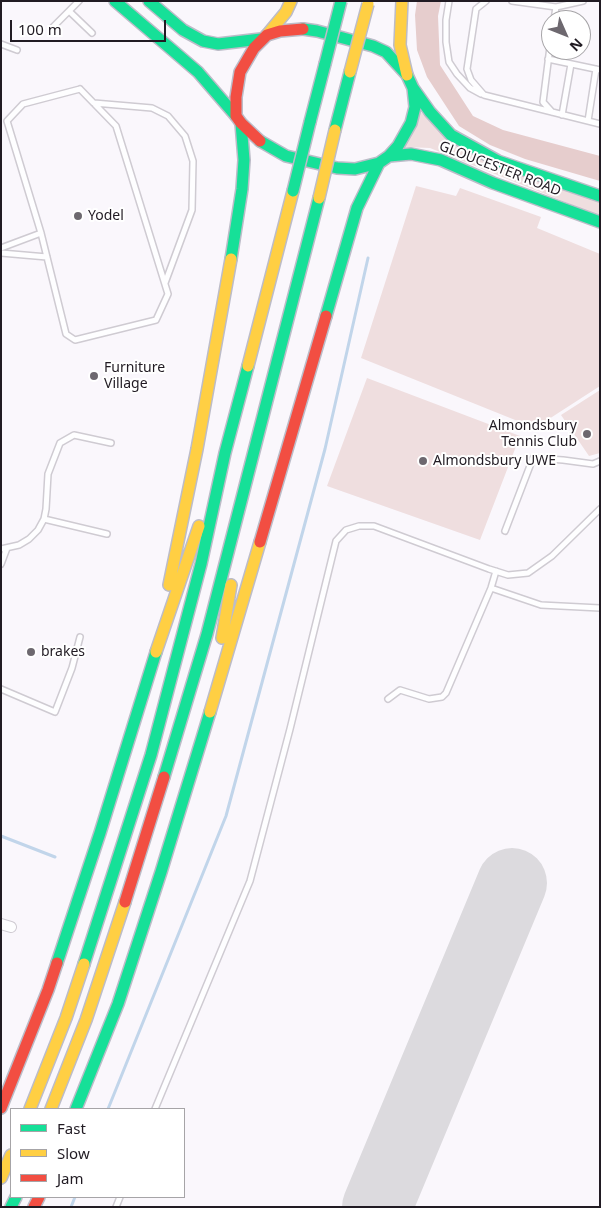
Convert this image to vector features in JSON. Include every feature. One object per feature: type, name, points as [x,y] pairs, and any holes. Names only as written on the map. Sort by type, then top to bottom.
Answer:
[{"type":"main road","points":[[115,1],[198,72],[238,120],[259,140],[286,156],[337,168],[354,169],[384,160]]},
{"type":"main road","points":[[149,1],[183,30],[203,41],[218,44],[249,42],[280,31],[318,30],[373,46],[386,52],[407,75]]},
{"type":"main road","points":[[155,654],[197,449],[242,189],[244,160],[236,97],[240,72],[244,62],[286,12],[291,1]]},
{"type":"main road","points":[[30,1108],[66,1018],[124,846],[151,755],[201,564],[225,453],[340,1]]},
{"type":"main road","points":[[76,1108],[118,1004],[161,872],[206,726],[357,208],[384,160],[402,141],[411,123],[415,107],[413,88],[407,75],[400,45],[402,1]]},
{"type":"main road","points":[[51,1108],[86,1020],[142,849],[207,634],[254,459],[368,3]]},
{"type":"main road","name":"GLOUCESTER ROAD","points":[[413,88],[442,126],[459,140],[498,161],[600,196]]},
{"type":"main road","name":"GLOUCESTER ROAD","points":[[384,160],[411,154],[441,160],[494,183],[600,222]]},
{"type":"main road","points":[[1,1108],[48,990],[100,833],[155,654],[225,453]]},
{"type":"main road","points":[[206,726],[254,459]]},
{"type":"main road","points":[[1,1178],[10,1156]]},
{"type":"lane","points":[[53,27],[78,1]]},
{"type":"lane","points":[[449,1],[446,20],[446,42],[449,62],[470,88],[484,96],[600,124]]},
{"type":"lane","points":[[484,96],[466,69],[476,9],[486,1]]},
{"type":"lane","points":[[512,1],[556,8],[582,1]]},
{"type":"lane","points":[[69,11],[92,33]]},
{"type":"lane","points":[[1,44],[17,50]]},
{"type":"lane","points":[[548,60],[543,102],[552,112]]},
{"type":"lane","points":[[553,60],[598,69],[588,121]]},
{"type":"lane","points":[[562,115],[571,64]]},
{"type":"lane","points":[[80,89],[116,126],[168,294],[156,320],[75,340],[66,334],[41,232],[7,121],[24,104],[80,89]]},
{"type":"lane","points":[[93,103],[152,108],[168,116],[185,136],[193,161],[192,210],[165,283]]},
{"type":"lane","points":[[1,248],[41,232]]},
{"type":"lane","points":[[1,253],[47,257]]},
{"type":"lane","points":[[1,564],[4,549],[29,539],[38,530],[44,519],[48,474],[60,443],[74,435],[112,443]]},
{"type":"lane","points":[[505,531],[532,458],[593,464],[600,461]]},
{"type":"lane","points":[[155,1108],[250,881],[336,541],[346,530],[359,526],[374,526],[496,571],[508,574],[528,573],[552,556],[600,509]]},
{"type":"lane","points":[[44,519],[107,534]]},
{"type":"lane","points":[[388,699],[400,690],[429,699],[442,697],[446,693],[491,588],[496,571]]},
{"type":"lane","points":[[491,588],[542,604],[600,608]]},
{"type":"lane","points":[[1,689],[55,712],[72,668],[80,637]]},
{"type":"shaded area","points":[[417,1],[441,1],[438,16],[440,65],[473,116],[503,130],[600,156],[600,181],[525,159],[490,145],[459,126],[427,77],[417,50],[415,15]]},
{"type":"shaded area","points":[[419,110],[434,126],[600,202],[600,216],[430,148],[405,147]]},
{"type":"shaded area","points":[[416,186],[456,196],[460,188],[541,217],[537,228],[600,254],[600,386],[535,428],[361,358]]},
{"type":"shaded area","name":"Almondsbury UWE","points":[[367,378],[520,436],[480,540],[327,486]]},
{"type":"shaded area","name":"Almondsbury Tennis Club","points":[[600,390],[600,453],[589,456],[561,415]]},
{"type":"waterway","points":[[108,1108],[226,816],[325,449],[368,258]]},
{"type":"waterway","points":[[1,836],[55,857]]},
{"type":"waterway","points":[[71,1207],[75,1198]]},
{"type":"runway","points":[[377,1207],[512,883]]},
{"type":"traffic: fast","points":[[115,1],[198,72],[236,116]]},
{"type":"traffic: fast","points":[[149,1],[183,30],[203,41],[218,44],[261,39]]},
{"type":"traffic: fast","points":[[325,64],[341,1]]},
{"type":"traffic: fast","points":[[260,141],[286,156],[337,168],[355,169],[379,163],[389,156],[398,146],[411,123],[415,107],[413,88],[407,75],[386,52],[373,46],[303,29]]},
{"type":"traffic: fast","points":[[310,122],[325,64]]},
{"type":"traffic: fast","points":[[335,130],[350,72]]},
{"type":"traffic: fast","points":[[413,88],[430,112],[451,135],[498,161],[600,196]]},
{"type":"traffic: fast","points":[[293,191],[310,122]]},
{"type":"traffic: fast","points":[[231,259],[242,189],[244,160],[241,123]]},
{"type":"traffic: fast","points":[[389,156],[411,154],[441,160],[493,183],[600,222]]},
{"type":"traffic: fast","points":[[326,316],[357,208],[379,163]]},
{"type":"traffic: fast","points":[[164,777],[207,634],[319,198]]},
{"type":"traffic: fast","points":[[84,964],[151,755],[201,564],[225,453],[248,366]]},
{"type":"traffic: fast","points":[[57,963],[100,833],[156,652]]},
{"type":"traffic: fast","points":[[76,1108],[118,1004],[210,712]]},
{"type":"traffic: fast","points":[[11,1207],[16,1198]]},
{"type":"traffic: slow","points":[[267,35],[286,12],[291,1]]},
{"type":"traffic: slow","points":[[402,1],[400,45],[407,75]]},
{"type":"traffic: slow","points":[[350,72],[368,4]]},
{"type":"traffic: slow","points":[[319,198],[335,130]]},
{"type":"traffic: slow","points":[[248,366],[293,191]]},
{"type":"traffic: slow","points":[[169,585],[197,449],[231,259]]},
{"type":"traffic: slow","points":[[156,652],[199,526]]},
{"type":"traffic: slow","points":[[210,712],[260,542]]},
{"type":"traffic: slow","points":[[222,638],[231,585]]},
{"type":"traffic: slow","points":[[51,1108],[86,1020],[125,902]]},
{"type":"traffic: slow","points":[[30,1108],[66,1018],[84,964]]},
{"type":"traffic: slow","points":[[1,1178],[10,1157]]},
{"type":"traffic: jam","points":[[260,141],[236,116],[236,97],[240,72],[254,48],[267,35],[280,31],[303,29]]},
{"type":"traffic: jam","points":[[260,542],[326,316]]},
{"type":"traffic: jam","points":[[125,902],[164,777]]},
{"type":"traffic: jam","points":[[1,1108],[57,963]]},
{"type":"traffic: jam","points":[[34,1207],[38,1198]]},
{"type":"place","name":"Yodel","points":[[78,216]]},
{"type":"place","name":"Furniture Village","points":[[94,376]]},
{"type":"place","name":"Almondsbury Tennis Club","points":[[587,434]]},
{"type":"place","name":"Almondsbury UWE","points":[[423,461]]},
{"type":"place","name":"brakes","points":[[31,652]]}]
